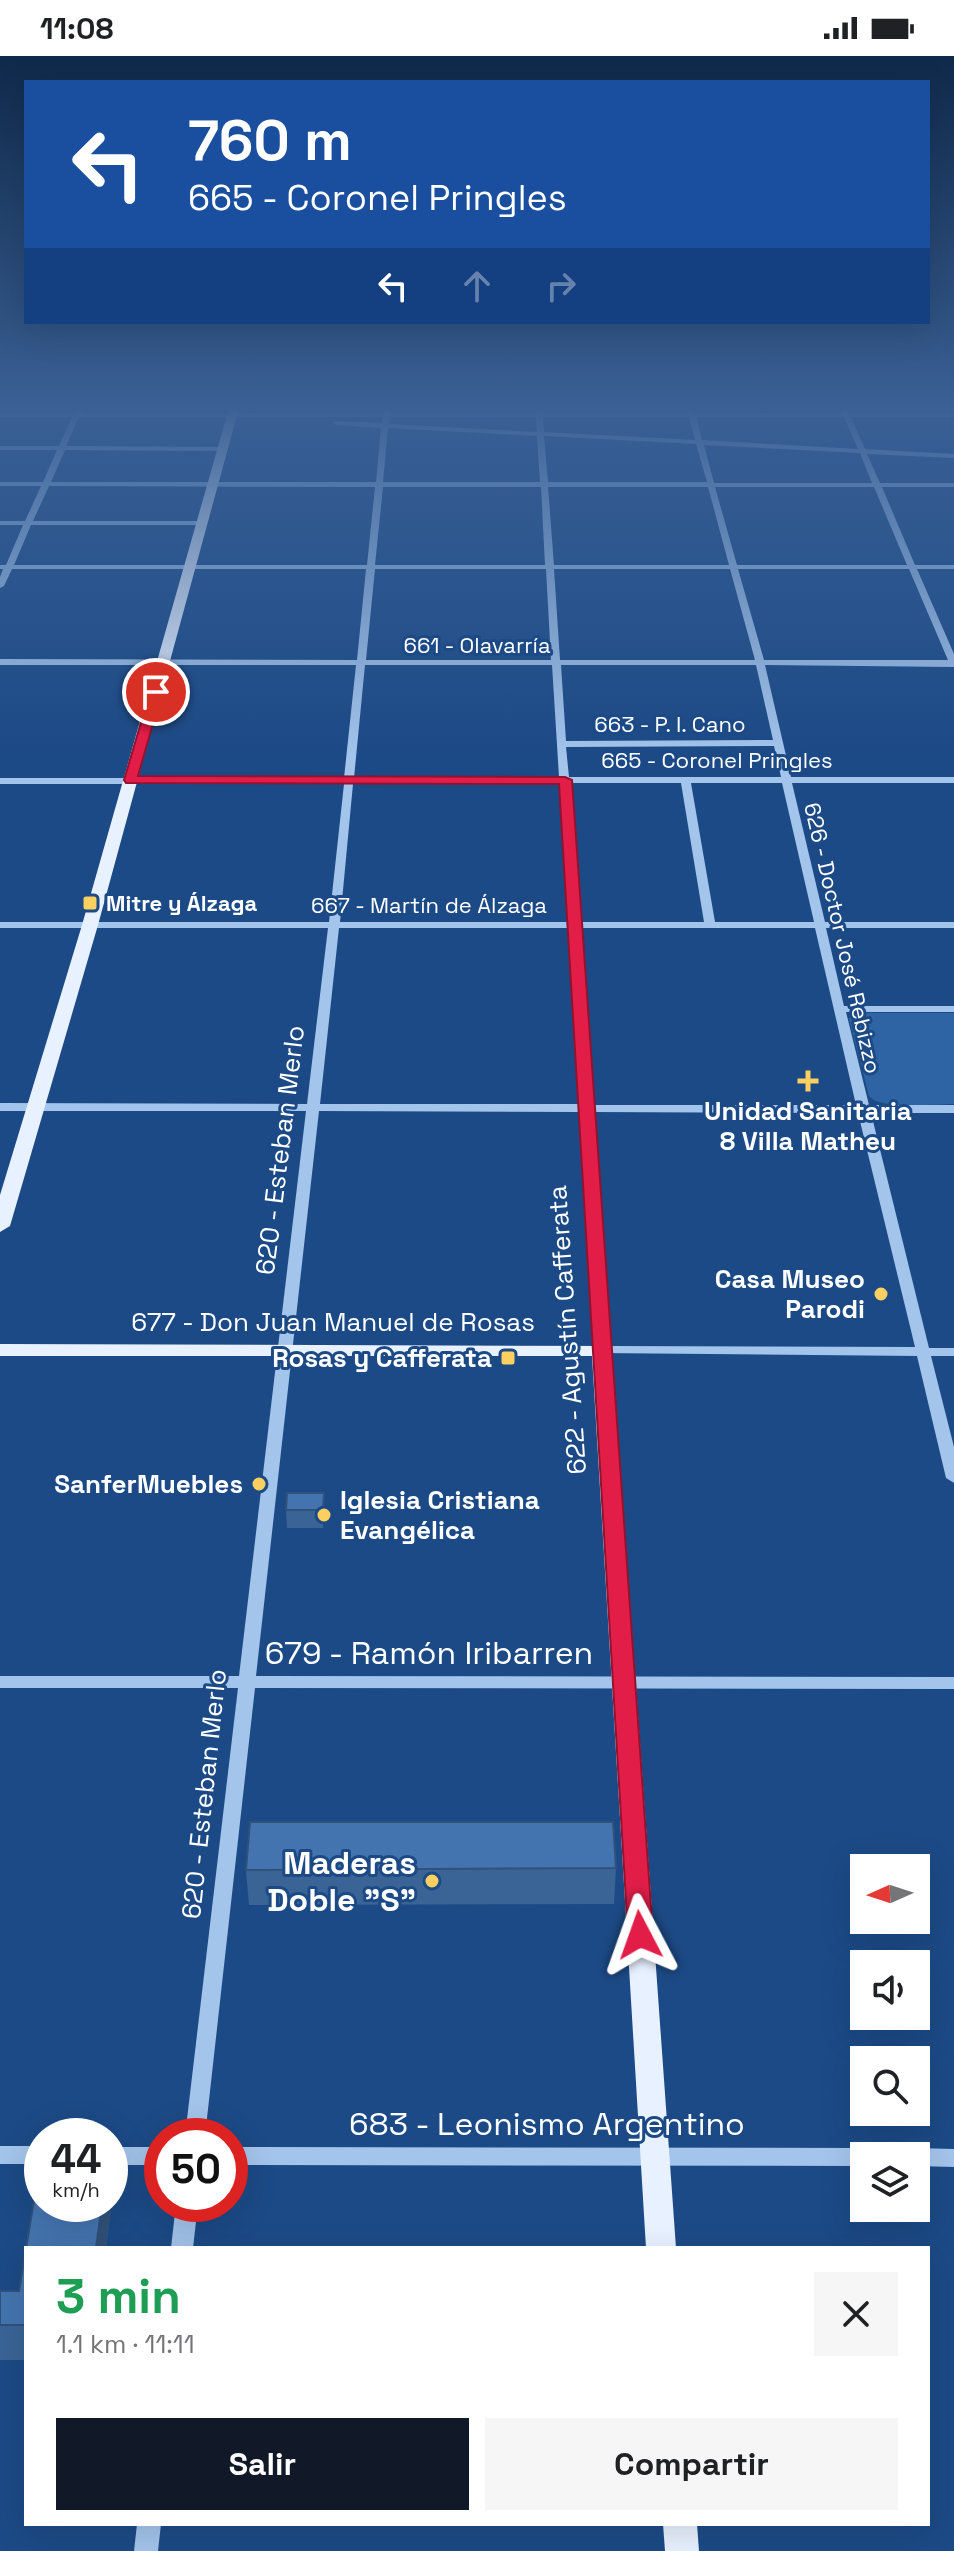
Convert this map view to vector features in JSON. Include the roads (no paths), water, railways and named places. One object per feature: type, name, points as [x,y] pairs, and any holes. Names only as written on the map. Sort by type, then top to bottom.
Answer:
[{"type":"main road","points":[[0,1226],[165,663],[201,524]]},
{"type":"main road","name":"677 - Don Juan Manuel de Rosas","points":[[0,1350],[602,1350]]},
{"type":"main road","name":"622 - Agustín Cafferata","points":[[602,1350],[661,2246]]},
{"type":"main road","points":[[680,2526],[682,2551]]},
{"type":"street","points":[[0,586],[5,567],[27,524]]},
{"type":"street","name":"620 - Esteban Merlo","points":[[197,2118],[377,524]]},
{"type":"street","name":"622 - Agustín Cafferata","points":[[549,524],[602,1350]]},
{"type":"street","name":"626 - Doctor José Rebizzo","points":[[723,524],[760,663],[839,1009],[954,1478]]},
{"type":"street","points":[[894,524],[954,663]]},
{"type":"street","points":[[5,567],[954,567]]},
{"type":"street","name":"661 - Olavarría","points":[[0,662],[954,663]]},
{"type":"street","name":"663 - P. I. Cano","points":[[563,744],[776,743]]},
{"type":"street","name":"665 - Coronel Pringles","points":[[0,781],[954,780]]},
{"type":"street","points":[[686,781],[710,925]]},
{"type":"street","name":"667 - Martín de Álzaga","points":[[0,925],[954,925]]},
{"type":"street","points":[[839,1009],[954,1009]]},
{"type":"street","points":[[0,1107],[954,1109]]},
{"type":"street","name":"677 - Don Juan Manuel de Rosas","points":[[602,1350],[954,1352]]},
{"type":"street","name":"679 - Ramón Iribarren","points":[[0,1682],[954,1683]]},
{"type":"street","points":[[0,2155],[24,2155]]},
{"type":"street","name":"683 - Leonismo Argentino","points":[[248,2156],[850,2157]]},
{"type":"street","points":[[930,2157],[954,2158]]},
{"type":"street","points":[[182,2246],[185,2222]]},
{"type":"street","points":[[146,2551],[149,2526]]},
{"type":"place","name":"Mitre y Álzaga","points":[[90,903]]},
{"type":"place","name":"Unidad Sanitaria 8 Villa Matheu","points":[[808,1081]]},
{"type":"place","name":"Casa Museo Parodi","points":[[881,1294]]},
{"type":"place","name":"Rosas y Cafferata","points":[[508,1358]]},
{"type":"place","name":"SanferMuebles","points":[[259,1484]]},
{"type":"place","name":"Iglesia Cristiana Evangélica","points":[[324,1515]]},
{"type":"place","name":"Maderas Doble \"S\"","points":[[432,1881]]}]
